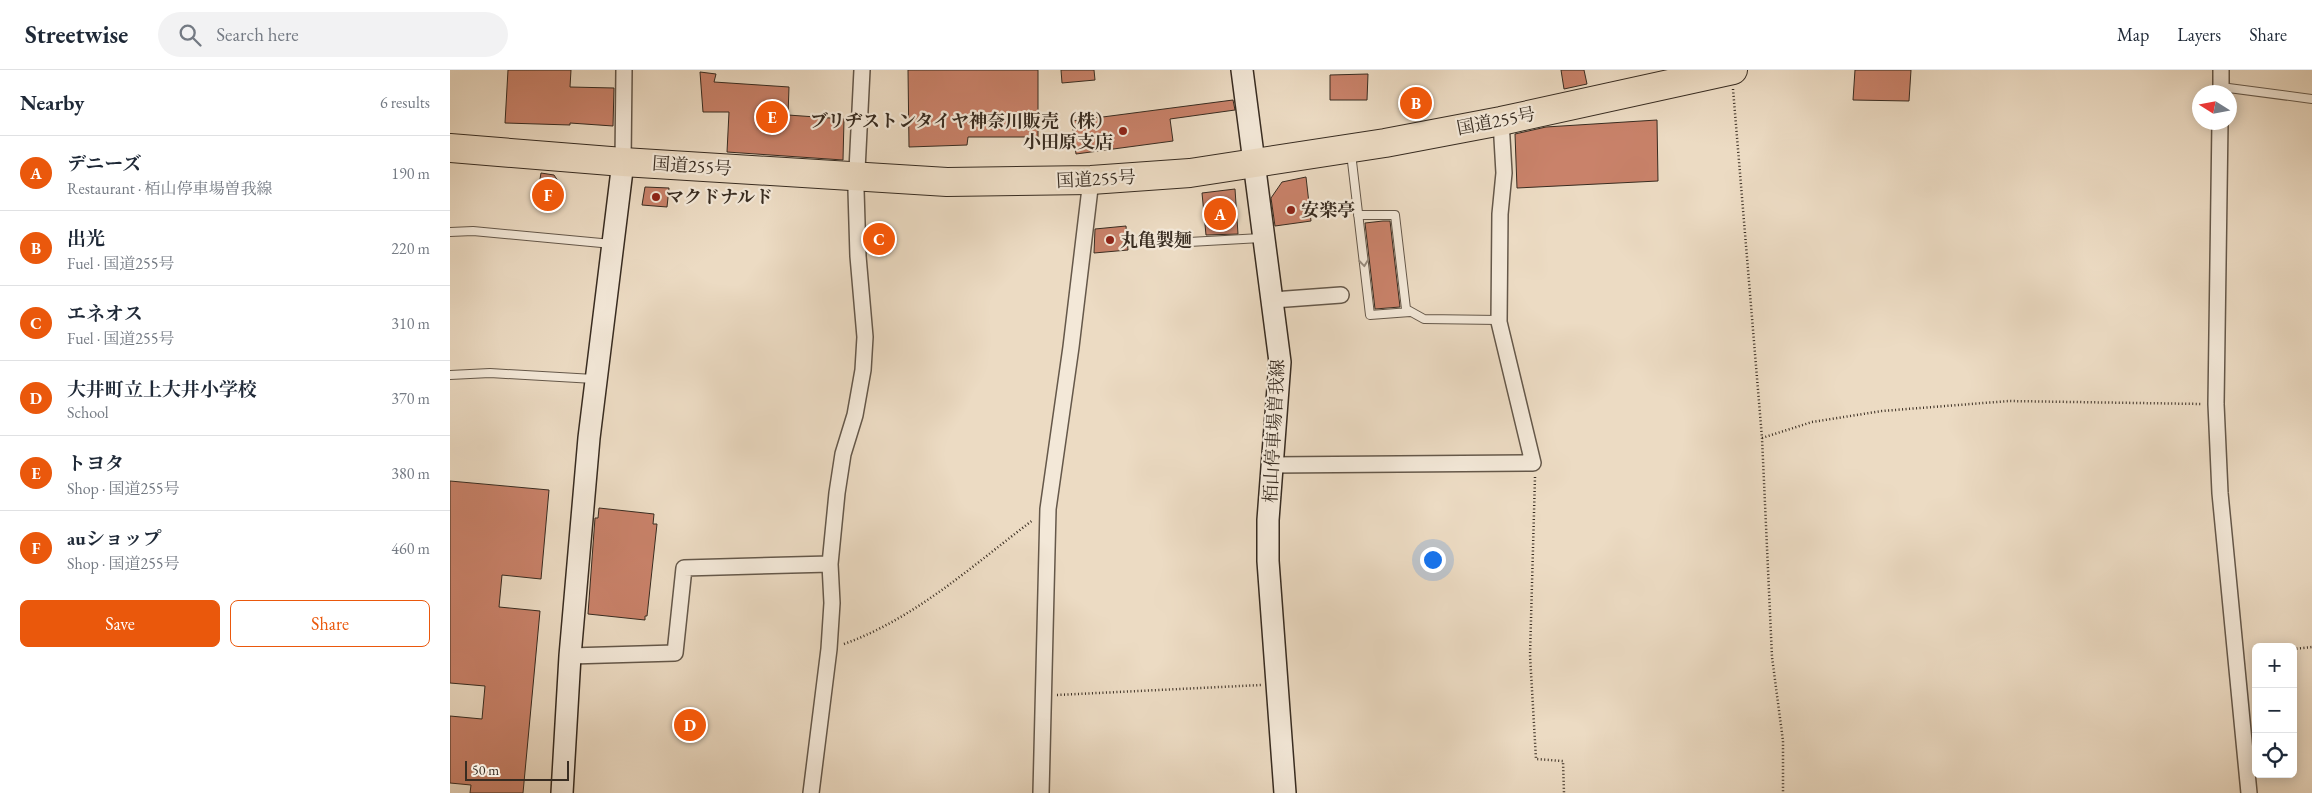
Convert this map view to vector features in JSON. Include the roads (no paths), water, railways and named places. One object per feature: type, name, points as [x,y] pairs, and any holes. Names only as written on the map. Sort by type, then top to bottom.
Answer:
[{"type":"highway","name":"国道255号","points":[[450,148],[623,162],[946,182],[1091,180],[1190,173],[1351,149],[1501,121],[1732,70]]},
{"type":"main road","name":"栢山停車場曽我線","points":[[1242,70],[1280,362],[1272,465],[1268,561],[1285,793]]},
{"type":"main road","points":[[562,793],[570,656],[589,438],[623,162]]},
{"type":"street","points":[[623,162],[624,70]]},
{"type":"street","points":[[811,793],[829,649],[832,603],[830,564],[837,493],[863,370],[865,337],[858,256],[856,177],[862,70]]},
{"type":"street","points":[[2221,70],[2221,85]]},
{"type":"street","points":[[1272,465],[1533,463],[1499,320],[1500,214],[1504,172],[1501,121]]},
{"type":"street","points":[[2220,130],[2216,404],[2220,493],[2249,793]]},
{"type":"street","points":[[1041,793],[1048,509],[1071,347],[1091,180]]},
{"type":"street","points":[[1273,300],[1340,295]]},
{"type":"street","points":[[570,656],[675,653],[684,568],[830,564]]},
{"type":"lane","points":[[2237,92],[2312,99]]},
{"type":"lane","points":[[1351,149],[1370,316],[1408,310],[1424,319],[1499,320]]},
{"type":"lane","points":[[1358,215],[1395,215],[1408,310]]},
{"type":"lane","points":[[450,232],[473,231],[613,244]]},
{"type":"lane","points":[[1189,242],[1264,238]]},
{"type":"lane","points":[[450,376],[490,373],[596,379]]},
{"type":"place","name":"出光","points":[[1416,103]]},
{"type":"place","name":"トヨタ","points":[[772,117]]},
{"type":"place","name":"ブリヂストンタイヤ神奈川販売（株） 小田原支店","points":[[1123,131]]},
{"type":"place","name":"auショップ","points":[[548,195]]},
{"type":"place","name":"マクドナルド","points":[[656,197]]},
{"type":"place","name":"安楽亭","points":[[1291,210]]},
{"type":"place","name":"デニーズ","points":[[1220,214]]},
{"type":"place","name":"エネオス","points":[[879,239]]},
{"type":"place","name":"丸亀製麺","points":[[1110,240]]},
{"type":"place","name":"大井町立上大井小学校","points":[[690,725]]}]
